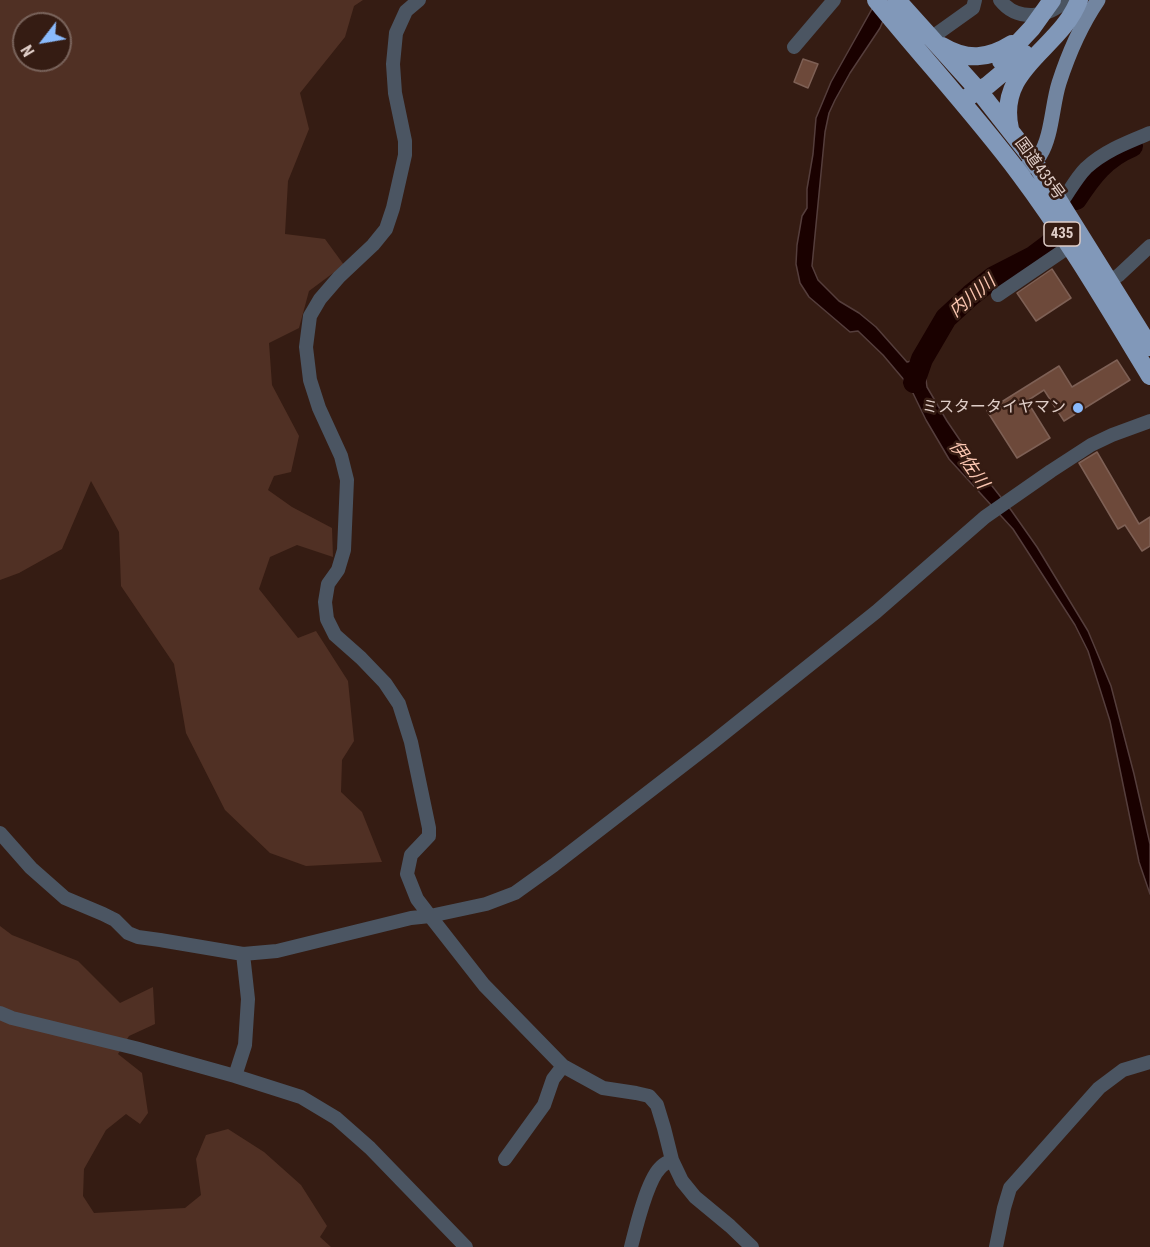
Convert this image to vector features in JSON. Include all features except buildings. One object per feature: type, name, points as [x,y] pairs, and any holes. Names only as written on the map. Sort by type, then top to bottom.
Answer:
[{"type":"highway","name":"国道435号","points":[[876,0],[896,8],[932,38],[1010,129],[1034,161],[1150,347]]},
{"type":"highway","points":[[976,88],[1007,70],[1049,33],[1077,0]]},
{"type":"highway","points":[[1010,129],[1008,108],[1012,88],[1017,78],[1063,28],[1076,10],[1077,0]]},
{"type":"highway","name":"国道435号","points":[[896,8],[961,101],[1019,173],[1070,246],[1150,376]]},
{"type":"highway","points":[[932,38],[958,54],[973,57],[989,55],[1007,47],[1042,14]]},
{"type":"highway","points":[[961,101],[1006,57],[1042,14]]},
{"type":"main road","points":[[1019,173],[1041,153],[1068,58],[1098,0]]},
{"type":"street","points":[[419,0],[406,11],[396,33],[393,64],[395,93],[405,141],[405,155],[386,229],[373,245],[339,277],[320,299],[310,316],[306,347],[310,380],[347,480],[344,550],[338,570],[328,584],[325,602],[327,619],[335,635],[385,683],[399,704],[411,742],[429,828],[429,836],[411,855],[407,874],[417,899],[484,985],[563,1066],[603,1088],[649,1096],[657,1105],[672,1160],[682,1181],[695,1197],[752,1247]]},
{"type":"street","points":[[794,47],[834,0]]},
{"type":"street","points":[[932,38],[973,8],[975,0]]},
{"type":"street","points":[[1000,0],[1010,10],[1026,16],[1042,14],[1056,8],[1066,0]]},
{"type":"street","points":[[1060,203],[1086,168],[1123,145],[1150,133]]},
{"type":"street","points":[[998,295],[1070,246]]},
{"type":"street","points":[[1110,281],[1150,246]]},
{"type":"street","points":[[0,833],[31,868],[65,898],[115,920],[128,933],[138,937],[243,954],[277,951],[411,918],[486,903],[516,893],[712,743],[876,612],[985,517],[1091,445],[1150,421]]},
{"type":"street","points":[[236,1076],[245,1045],[248,999],[243,954]]},
{"type":"street","points":[[0,1013],[236,1076],[301,1097],[336,1118],[370,1148],[466,1247]]},
{"type":"street","points":[[996,1247],[1010,1188],[1099,1088],[1123,1070],[1150,1062]]},
{"type":"street","points":[[505,1159],[544,1105],[553,1079],[563,1066]]},
{"type":"street","points":[[631,1247],[640,1211],[655,1173],[662,1165],[672,1160]]},
{"type":"shaded area","points":[[0,0],[363,0],[354,6],[345,37],[300,93],[309,129],[288,181],[285,234],[325,239],[344,265],[309,291],[299,328],[269,343],[272,385],[299,436],[291,472],[274,476],[268,490],[292,507],[332,528],[333,557],[297,545],[270,557],[259,589],[298,638],[316,631],[348,681],[354,741],[342,760],[341,792],[362,812],[382,862],[306,866],[270,853],[225,810],[186,733],[174,664],[121,586],[119,532],[91,481],[62,549],[19,573],[0,580]]},
{"type":"shaded area","points":[[0,926],[12,935],[78,961],[120,1003],[153,987],[155,1024],[129,1036],[118,1054],[142,1073],[148,1113],[140,1124],[126,1114],[106,1130],[84,1169],[83,1196],[94,1213],[185,1208],[201,1195],[196,1159],[206,1135],[228,1129],[264,1152],[301,1185],[327,1226],[320,1237],[331,1247],[0,1247]]},
{"type":"water","name":"伊佐川","points":[[877,0],[892,0],[880,28],[850,73],[829,113],[825,132],[812,266],[818,280],[839,301],[876,327],[907,362],[916,360],[925,372],[927,387],[947,421],[1037,547],[1088,631],[1111,686],[1134,774],[1150,844],[1150,894],[1139,862],[1110,721],[1088,651],[1075,625],[1013,529],[949,459],[910,387],[883,355],[858,331],[850,332],[809,297],[800,283],[796,264],[797,245],[802,216],[807,208],[807,189],[816,118],[831,82]]},
{"type":"waterway","name":"内川川","points":[[1076,199],[1106,162],[1122,150],[1132,146]]},
{"type":"waterway","name":"内川川","points":[[914,382],[922,359],[946,318],[994,277],[1033,257],[1058,235]]},
{"type":"place","name":"ミスタータイヤマン","points":[[1078,408]]}]
